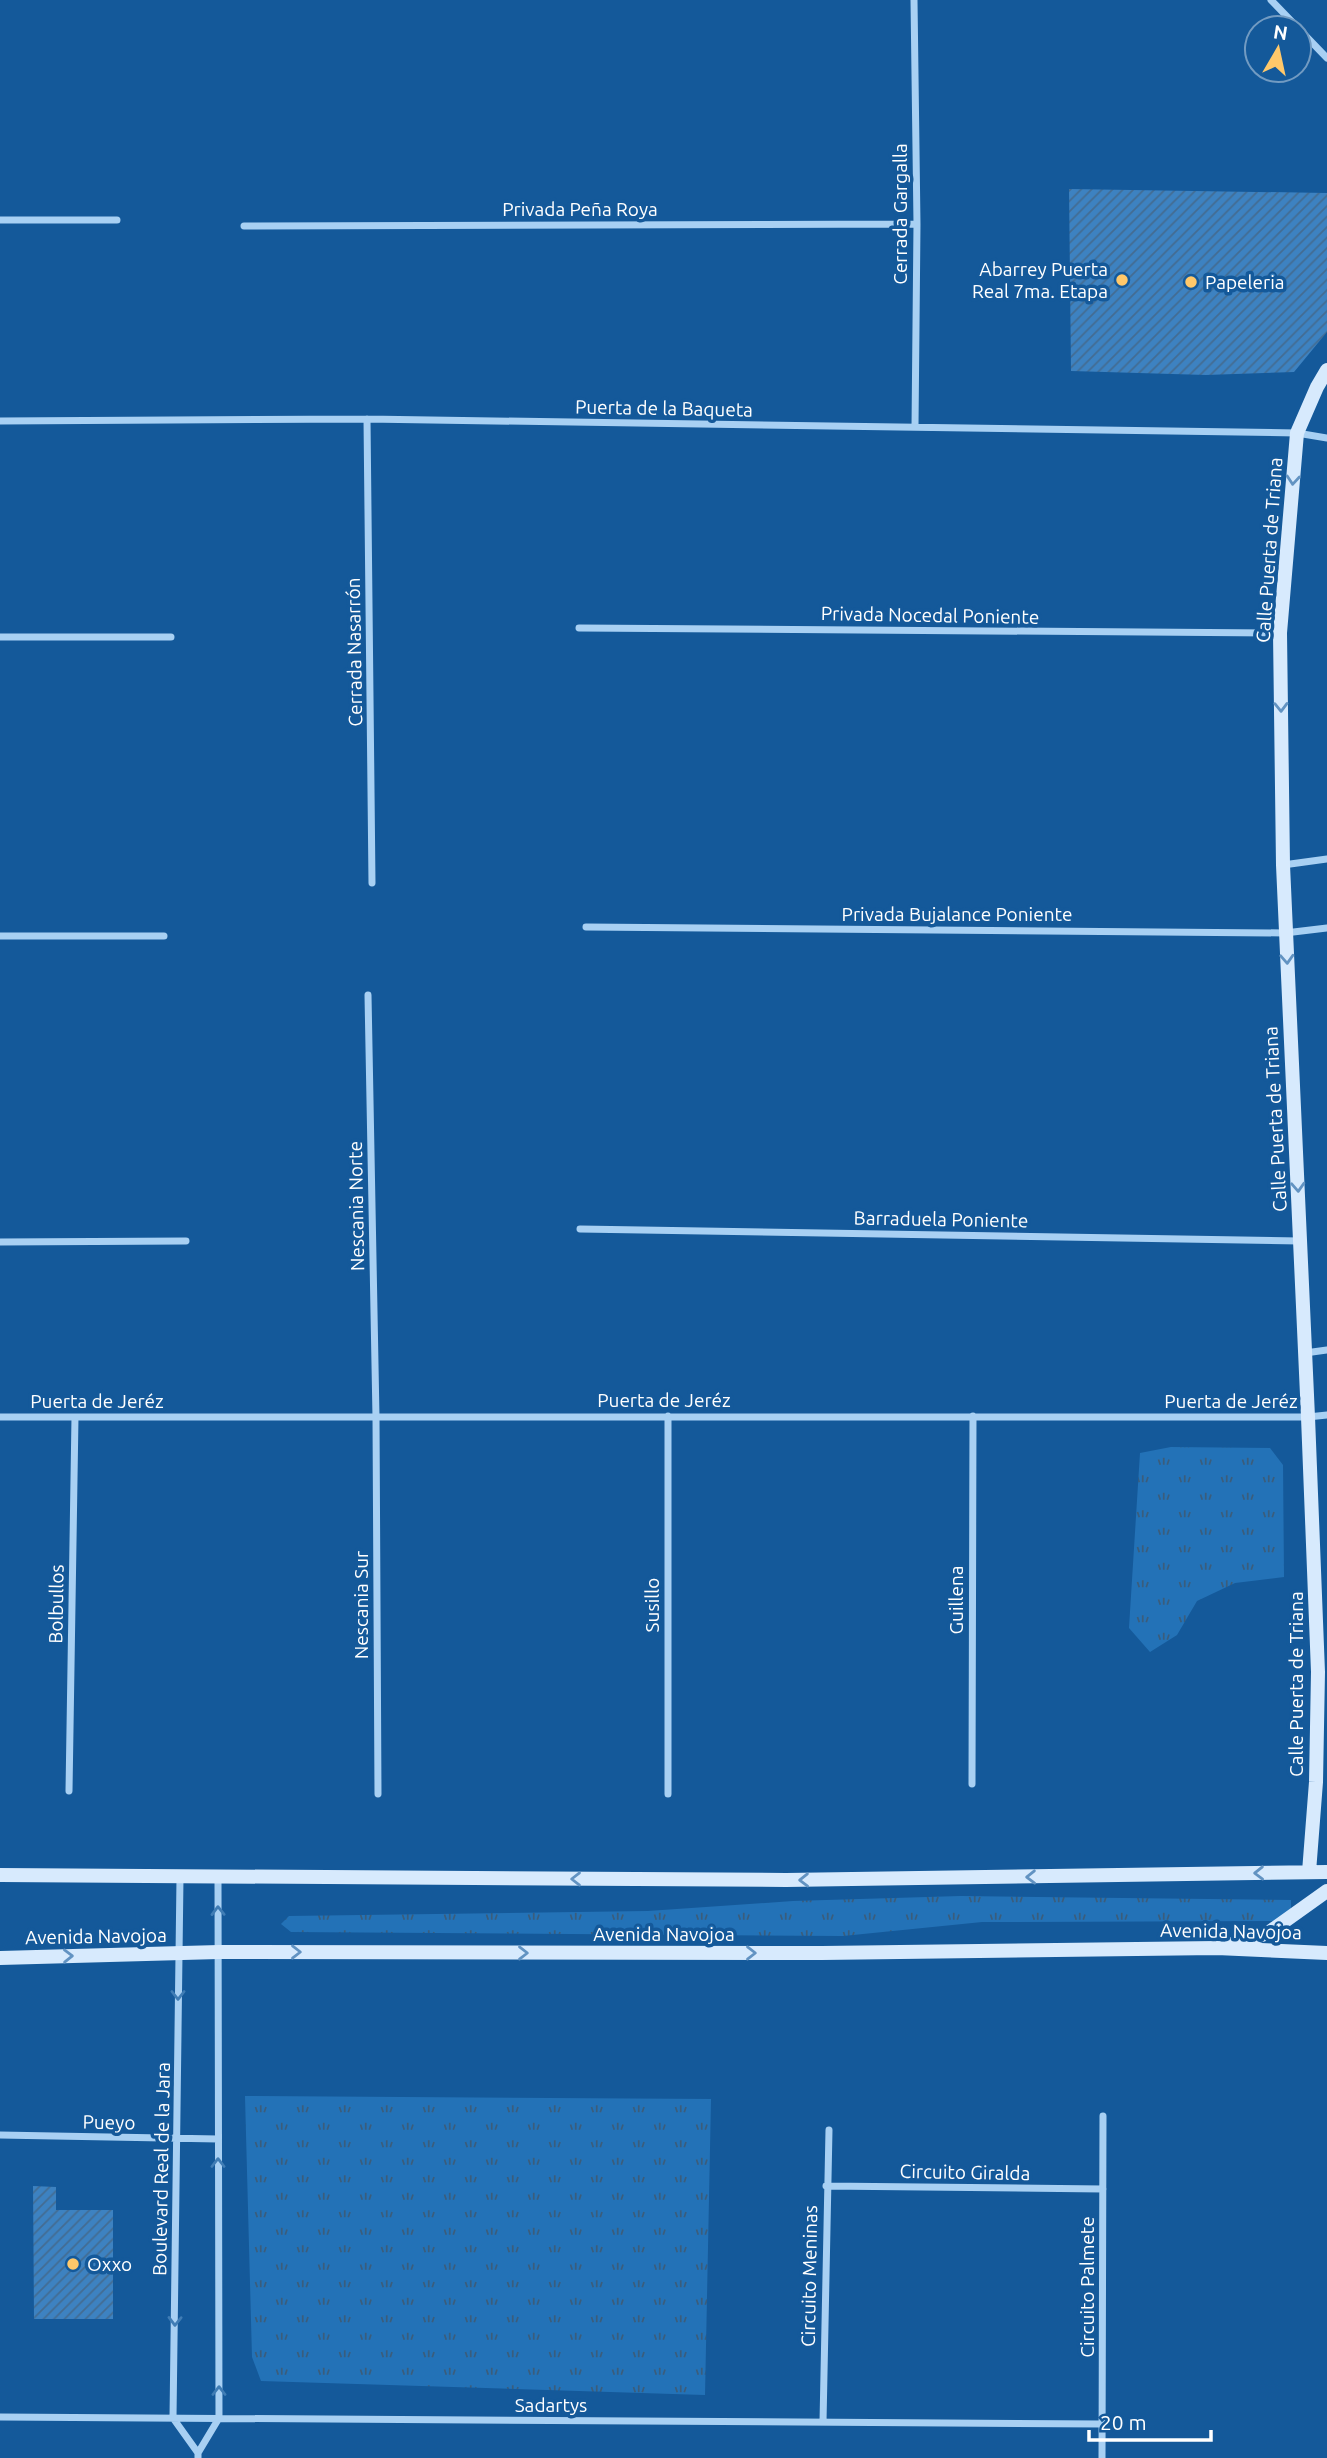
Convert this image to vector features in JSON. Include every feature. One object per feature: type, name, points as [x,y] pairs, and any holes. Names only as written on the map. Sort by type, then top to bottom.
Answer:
[{"type":"street","name":"Cerrada Gargalla","points":[[914,0],[917,224],[915,427]]},
{"type":"street","points":[[1271,0],[1285,14]]},
{"type":"street","points":[[1313,43],[1327,58]]},
{"type":"street","points":[[0,220],[117,219]]},
{"type":"street","name":"Privada Peña Roya","points":[[244,226],[917,224]]},
{"type":"street","name":"Calle Puerta de Triana","points":[[1309,1872],[1322,1672],[1285,933],[1280,633],[1297,433],[1327,370]]},
{"type":"street","name":"Puerta de la Baqueta","points":[[0,421],[367,419],[1297,433],[1327,438]]},
{"type":"street","name":"Cerrada Nasarrón","points":[[367,419],[372,883]]},
{"type":"street","name":"Privada Nocedal Poniente","points":[[579,628],[1280,633]]},
{"type":"street","points":[[0,637],[171,637]]},
{"type":"street","points":[[1283,865],[1327,859]]},
{"type":"street","name":"Privada Bujalance Poniente","points":[[586,927],[1285,933],[1327,928]]},
{"type":"street","points":[[0,936],[164,936]]},
{"type":"street","name":"Nescania Norte","points":[[368,995],[376,1417]]},
{"type":"street","name":"Barraduela Poniente","points":[[580,1229],[1301,1241]]},
{"type":"street","points":[[0,1242],[186,1241]]},
{"type":"street","points":[[1305,1353],[1327,1350]]},
{"type":"street","name":"Puerta de Jeréz","points":[[0,1417],[1327,1415]]},
{"type":"street","name":"Susillo","points":[[668,1416],[668,1794]]},
{"type":"street","name":"Guillena","points":[[972,1784],[973,1416]]},
{"type":"street","name":"Bolbullos","points":[[69,1791],[75,1417]]},
{"type":"street","name":"Nescania Sur","points":[[376,1417],[378,1794]]},
{"type":"street","points":[[0,1875],[786,1880],[1327,1872]]},
{"type":"street","name":"Boulevard Real de la Jara","points":[[173,2418],[180,1878]]},
{"type":"street","points":[[173,2418],[198,2456],[219,2418],[218,1878]]},
{"type":"street","points":[[1217,1948],[1268,1933],[1327,1891]]},
{"type":"street","name":"Avenida Navojoa","points":[[0,1958],[219,1952],[821,1953],[1217,1948],[1327,1953]]},
{"type":"street","name":"Circuito Palmete","points":[[1102,2458],[1103,2116]]},
{"type":"street","name":"Circuito Meninas","points":[[823,2422],[829,2130]]},
{"type":"street","name":"Pueyo","points":[[0,2136],[218,2139]]},
{"type":"street","name":"Circuito Giralda","points":[[826,2186],[1103,2189]]},
{"type":"street","name":"Sadartys","points":[[0,2417],[1102,2424]]},
{"type":"green space","points":[[1171,1447],[1270,1448],[1283,1465],[1284,1577],[1235,1583],[1197,1601],[1177,1635],[1150,1652],[1129,1628],[1140,1453]]},
{"type":"green space","points":[[961,1896],[1291,1900],[1291,1910],[1282,1921],[982,1922],[843,1936],[291,1932],[281,1924],[289,1916],[648,1911],[793,1901]]},
{"type":"green space","points":[[245,2096],[711,2099],[705,2395],[261,2381],[252,2357]]},
{"type":"building","points":[[1069,189],[1327,193],[1327,332],[1294,372],[1206,375],[1071,371]]},
{"type":"building","name":"Oxxo","points":[[33,2186],[56,2187],[56,2210],[113,2210],[113,2319],[34,2319]]},
{"type":"place","name":"Abarrey Puerta Real 7ma. Etapa","points":[[1122,280]]},
{"type":"place","name":"Papeleria","points":[[1191,282]]},
{"type":"place","name":"Oxxo","points":[[73,2264]]}]
